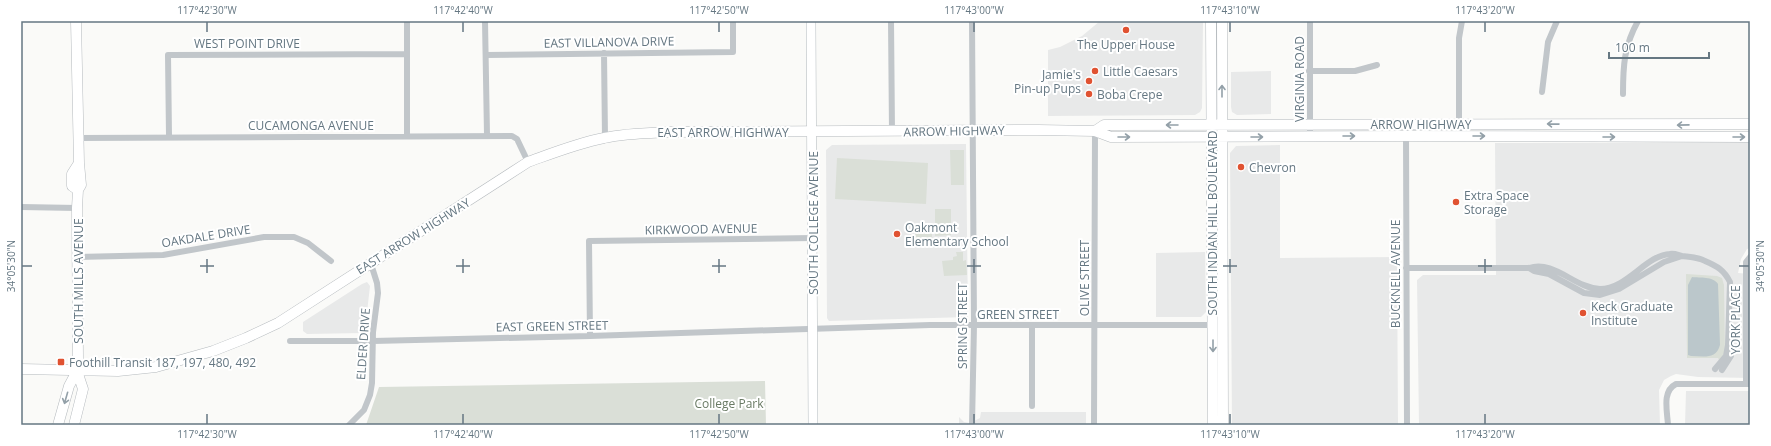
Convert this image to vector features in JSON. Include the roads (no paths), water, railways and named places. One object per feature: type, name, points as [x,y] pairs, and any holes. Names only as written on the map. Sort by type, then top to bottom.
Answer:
[{"type":"main road","name":"SOUTH MILLS AVENUE","points":[[76,21],[79,163],[72,174],[72,186],[78,190],[77,371]]},
{"type":"main road","name":"SOUTH INDIAN HILL BOULEVARD","points":[[1211,21],[1212,125],[1217,137],[1218,325],[1223,425]]},
{"type":"main road","name":"SOUTH INDIAN HILL BOULEVARD","points":[[1217,137],[1222,126],[1222,21]]},
{"type":"main road","name":"ARROW HIGHWAY","points":[[1095,131],[1104,125],[1750,124]]},
{"type":"main road","name":"ARROW HIGHWAY","points":[[812,132],[1095,131],[1111,137],[1750,137]]},
{"type":"main road","name":"EAST ARROW HIGHWAY","points":[[21,369],[118,371],[156,367],[213,351],[278,323],[345,278],[371,264],[528,162],[566,148],[605,138],[638,133],[812,132]]},
{"type":"main road","name":"SOUTH INDIAN HILL BOULEVARD","points":[[1213,425],[1218,325]]},
{"type":"main road","points":[[58,425],[69,386],[77,371]]},
{"type":"main road","points":[[74,425],[83,389],[77,371]]},
{"type":"street","points":[[407,21],[407,136]]},
{"type":"street","points":[[485,21],[487,135]]},
{"type":"street","name":"EAST VILLANOVA DRIVE","points":[[486,55],[604,52],[733,52],[733,21]]},
{"type":"street","name":"SOUTH COLLEGE AVENUE","points":[[811,21],[814,330],[813,425]]},
{"type":"street","points":[[891,21],[892,132]]},
{"type":"street","name":"SPRING STREET","points":[[972,21],[974,325],[972,425]]},
{"type":"street","name":"VIRGINIA ROAD","points":[[1310,21],[1310,136]]},
{"type":"street","points":[[1459,136],[1459,38],[1462,21]]},
{"type":"street","points":[[1542,92],[1548,42],[1557,21]]},
{"type":"street","points":[[1623,94],[1623,61],[1631,33],[1638,21]]},
{"type":"street","points":[[604,52],[605,138]]},
{"type":"street","name":"WEST POINT DRIVE","points":[[169,136],[168,55],[407,54]]},
{"type":"street","points":[[1309,71],[1355,71],[1378,65]]},
{"type":"street","name":"BUCKNELL AVENUE","points":[[1406,124],[1407,425]]},
{"type":"street","name":"OLIVE STREET","points":[[1094,425],[1095,131]]},
{"type":"street","name":"CUCAMONGA AVENUE","points":[[79,138],[169,136],[512,136],[518,139],[528,162]]},
{"type":"street","points":[[21,207],[77,208]]},
{"type":"street","name":"OAKDALE DRIVE","points":[[77,258],[163,255],[264,237],[294,238],[308,243],[331,261]]},
{"type":"street","name":"KIRKWOOD AVENUE","points":[[590,336],[589,242],[813,238]]},
{"type":"street","points":[[1406,268],[1529,268],[1534,271],[1549,274],[1584,293],[1600,295],[1624,287],[1664,262],[1682,256],[1701,258],[1725,272],[1730,282],[1728,345],[1726,356],[1714,369]]},
{"type":"street","name":"YORK PLACE","points":[[1748,384],[1746,262],[1750,256]]},
{"type":"street","name":"ELDER DRIVE","points":[[351,423],[364,410],[370,395],[372,383],[373,341],[378,293],[376,276],[371,264]]},
{"type":"street","name":"GREEN STREET","points":[[814,330],[974,325],[1218,325]]},
{"type":"street","points":[[1032,325],[1032,406]]},
{"type":"street","name":"EAST GREEN STREET","points":[[290,341],[373,341],[814,330]]},
{"type":"street","points":[[1722,370],[1731,356],[1728,345]]},
{"type":"street","points":[[1668,425],[1667,393],[1670,387],[1676,384],[1748,384]]},
{"type":"place","name":"The Upper House","points":[[1126,30]]},
{"type":"place","name":"Little Caesars","points":[[1095,71]]},
{"type":"place","name":"Jamie's Pin-up Pups","points":[[1089,81]]},
{"type":"place","name":"Boba Crepe","points":[[1089,94]]},
{"type":"place","name":"Chevron","points":[[1241,167]]},
{"type":"place","name":"Extra Space Storage","points":[[1456,202]]},
{"type":"place","name":"Oakmont Elementary School","points":[[897,234]]},
{"type":"place","name":"Keck Graduate Institute","points":[[1583,313]]},
{"type":"place","name":"Foothill Transit 187, 197, 480, 492","points":[[61,362]]},
{"type":"park label","name":"College Park","points":[[729,403]]}]
